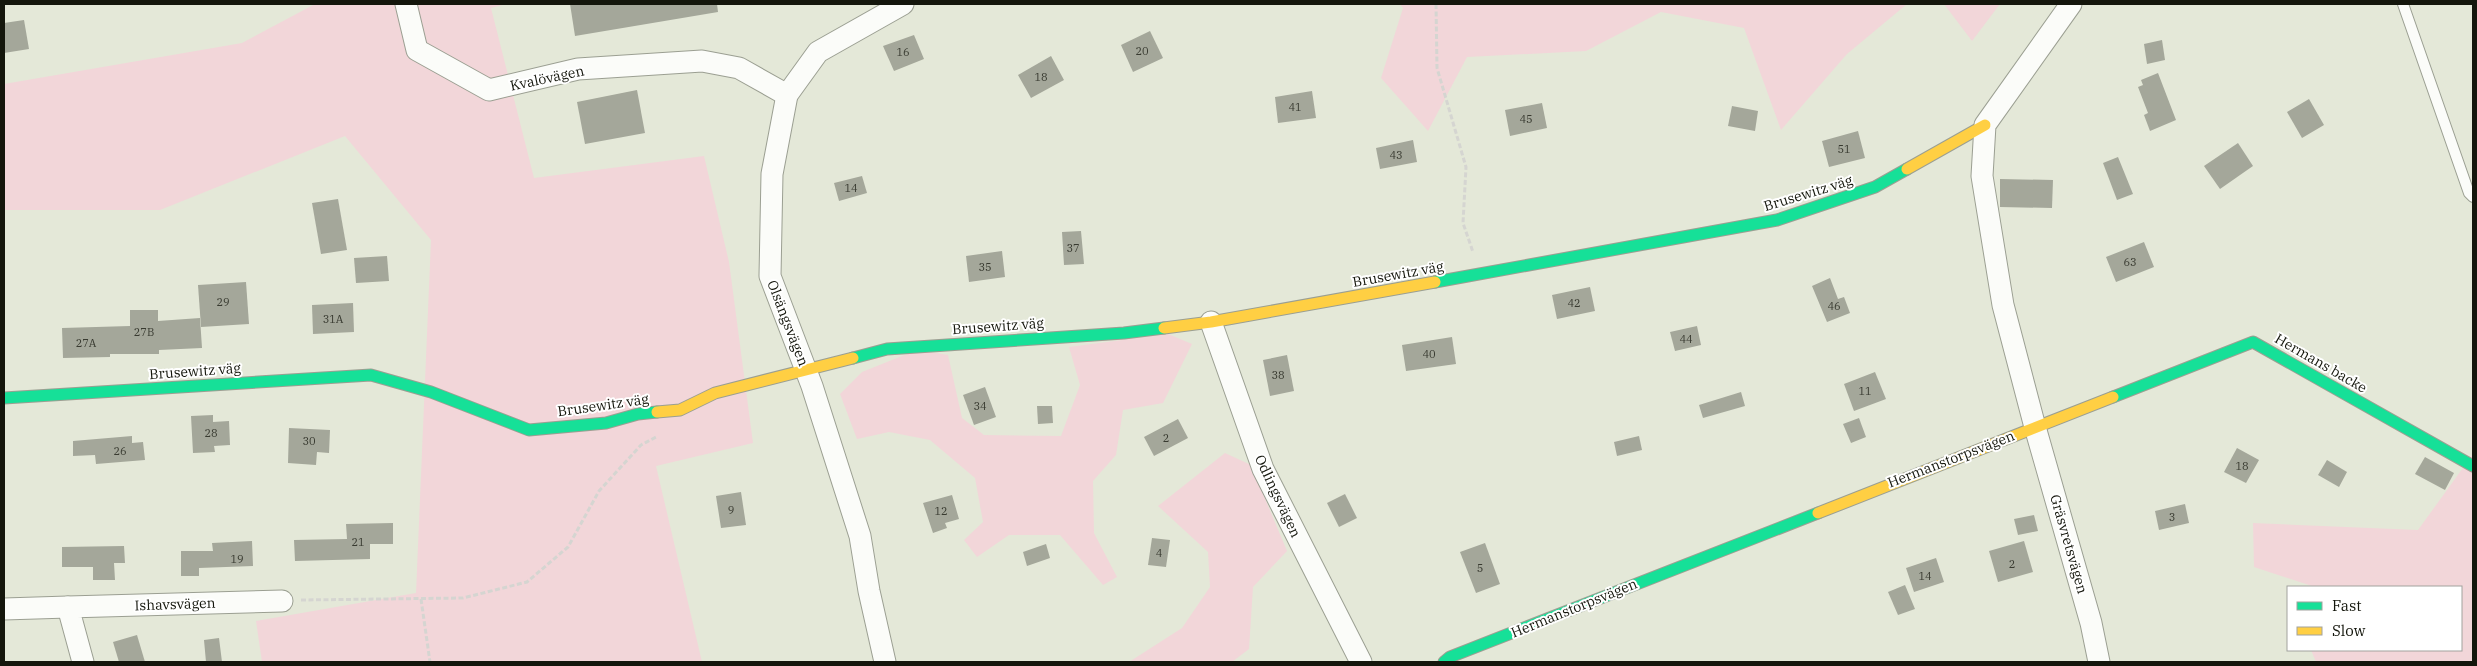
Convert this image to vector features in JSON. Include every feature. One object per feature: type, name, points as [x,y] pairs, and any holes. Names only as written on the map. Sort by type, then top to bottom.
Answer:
[{"type":"street","name":"Kvalövägen","points":[[406,4],[418,50],[489,90],[578,69],[702,61],[739,68],[787,95]]},
{"type":"street","name":"Olsängsvägen","points":[[885,662],[869,591],[860,536],[806,370],[770,276],[772,174],[787,95],[818,52],[902,4]]},
{"type":"street","points":[[2035,427],[2003,305],[1998,277],[1982,176],[1985,125],[2071,4]]},
{"type":"street","name":"Brusewitz väg","points":[[4,398],[370,375],[431,392],[529,430],[606,423],[638,414],[680,410],[715,393],[887,349],[1124,333],[1211,322],[1777,220],[1875,187],[1985,125]]},
{"type":"street","name":"Odlingsvägen","points":[[1211,322],[1263,469],[1361,662]]},
{"type":"street","name":"Hermans backe","points":[[2035,427],[2253,342],[2473,466]]},
{"type":"street","name":"Hermanstorpsvägen","points":[[1444,662],[1450,657],[2035,427]]},
{"type":"street","name":"Gräsvretsvägen","points":[[2035,427],[2081,586],[2099,662]]},
{"type":"street","name":"Ishavsvägen","points":[[4,609],[282,601]]},
{"type":"street","points":[[68,607],[83,662]]},
{"type":"lane","points":[[2403,4],[2473,197]]},
{"type":"path","points":[[1436,4],[1437,68],[1466,167],[1464,223],[1480,274]]},
{"type":"path","points":[[282,601],[463,598],[527,582],[568,547],[599,491],[641,445],[667,431]]},
{"type":"path","points":[[421,599],[430,662]]},
{"type":"shaded area","points":[[315,4],[506,4],[491,8],[534,178],[704,156],[729,262],[753,443],[656,466],[702,662],[262,662],[256,621],[416,593],[431,240],[345,136],[160,210],[4,210],[4,84],[242,43]]},
{"type":"shaded area","points":[[1400,4],[1907,4],[1847,54],[1781,130],[1744,28],[1661,12],[1586,51],[1467,57],[1428,131],[1381,78],[1403,8]]},
{"type":"shaded area","points":[[1944,4],[2000,4],[1972,41]]},
{"type":"shaded area","points":[[1168,334],[1192,344],[1163,403],[1123,410],[1116,455],[1093,481],[1094,533],[1117,577],[1103,585],[1060,535],[1009,535],[977,557],[964,540],[983,522],[975,478],[930,440],[889,432],[857,439],[840,394],[862,372],[917,350],[948,355],[962,418],[984,435],[1061,436],[1080,385],[1069,347]]},
{"type":"shaded area","points":[[1225,453],[1251,465],[1287,551],[1253,587],[1249,649],[1232,662],[1129,662],[1182,628],[1210,587],[1208,552],[1158,506]]},
{"type":"shaded area","points":[[2473,454],[2473,662],[2316,662],[2311,651],[2462,651],[2462,586],[2312,586],[2254,567],[2253,523],[2418,530]]},
{"type":"building","points":[[570,4],[717,4],[718,12],[575,36]]},
{"type":"building","points":[[24,20],[29,49],[4,53],[4,23]]},
{"type":"building","points":[[1150,31],[1163,58],[1133,72],[1121,45]]},
{"type":"building","points":[[914,35],[924,59],[894,71],[883,46]]},
{"type":"building","points":[[2162,40],[2165,60],[2147,64],[2144,44]]},
{"type":"building","points":[[1051,56],[1064,80],[1031,98],[1018,75]]},
{"type":"building","points":[[2158,73],[2176,120],[2150,131],[2144,115],[2148,113],[2138,87],[2143,85],[2141,80]]},
{"type":"building","points":[[637,90],[645,133],[585,144],[577,102]]},
{"type":"building","points":[[1312,91],[1316,118],[1278,123],[1275,97]]},
{"type":"building","points":[[2309,99],[2324,125],[2302,138],[2287,112]]},
{"type":"building","points":[[1542,103],[1547,128],[1510,136],[1505,110]]},
{"type":"building","points":[[1732,106],[1758,111],[1755,131],[1728,126]]},
{"type":"building","points":[[1858,131],[1865,158],[1829,167],[1822,141]]},
{"type":"building","points":[[1413,140],[1417,162],[1380,169],[1376,148]]},
{"type":"building","points":[[2238,143],[2253,166],[2220,189],[2204,166]]},
{"type":"building","points":[[2118,157],[2133,194],[2117,200],[2103,163]]},
{"type":"building","points":[[862,176],[867,193],[839,201],[834,183]]},
{"type":"building","points":[[2000,179],[2053,180],[2052,208],[2000,207]]},
{"type":"building","points":[[338,199],[347,250],[321,254],[312,203]]},
{"type":"building","points":[[1081,231],[1084,264],[1064,265],[1062,232]]},
{"type":"building","points":[[2144,242],[2154,267],[2116,282],[2106,257]]},
{"type":"building","points":[[1002,251],[1005,277],[969,282],[966,256]]},
{"type":"building","points":[[387,256],[389,281],[356,283],[354,258]]},
{"type":"building","points":[[1830,278],[1838,299],[1844,297],[1850,313],[1827,322],[1812,286]]},
{"type":"building","points":[[246,282],[249,324],[201,327],[198,285]]},
{"type":"building","points":[[1590,287],[1595,311],[1557,319],[1552,295]]},
{"type":"building","points":[[353,303],[354,332],[313,334],[312,305]]},
{"type":"building","points":[[130,310],[158,310],[158,321],[200,318],[202,348],[159,350],[159,354],[110,354],[110,357],[63,358],[62,328],[130,326]]},
{"type":"building","points":[[1697,326],[1701,345],[1675,351],[1670,332]]},
{"type":"building","points":[[1452,337],[1456,364],[1406,371],[1402,345]]},
{"type":"building","points":[[1287,355],[1294,391],[1270,396],[1263,360]]},
{"type":"building","points":[[1875,372],[1886,399],[1854,411],[1844,384]]},
{"type":"building","points":[[985,387],[996,417],[974,425],[963,395]]},
{"type":"building","points":[[1741,392],[1745,406],[1703,418],[1699,405]]},
{"type":"building","points":[[1037,406],[1052,406],[1053,423],[1038,424]]},
{"type":"building","points":[[213,415],[213,422],[229,421],[230,445],[214,446],[215,452],[193,453],[191,416]]},
{"type":"building","points":[[1859,418],[1866,437],[1851,443],[1843,424]]},
{"type":"building","points":[[1178,419],[1188,438],[1154,456],[1144,437]]},
{"type":"building","points":[[289,428],[330,430],[329,453],[317,452],[316,465],[288,463]]},
{"type":"building","points":[[132,436],[132,443],[143,442],[145,460],[96,464],[95,455],[73,456],[73,441]]},
{"type":"building","points":[[1639,436],[1642,450],[1617,456],[1614,442]]},
{"type":"building","points":[[2237,448],[2259,460],[2246,483],[2224,472]]},
{"type":"building","points":[[2425,457],[2454,473],[2445,490],[2415,474]]},
{"type":"building","points":[[2327,460],[2347,472],[2339,487],[2318,475]]},
{"type":"building","points":[[741,492],[746,525],[721,528],[716,496]]},
{"type":"building","points":[[1345,494],[1357,518],[1339,527],[1327,503]]},
{"type":"building","points":[[952,495],[959,519],[945,523],[947,528],[933,533],[923,503]]},
{"type":"building","points":[[2185,504],[2189,523],[2159,530],[2155,511]]},
{"type":"building","points":[[2034,515],[2038,531],[2018,535],[2014,519]]},
{"type":"building","points":[[393,523],[393,544],[370,544],[370,559],[295,561],[294,540],[347,539],[346,524]]},
{"type":"building","points":[[1152,538],[1170,540],[1166,567],[1148,565]]},
{"type":"building","points":[[252,541],[253,566],[199,568],[199,576],[181,576],[181,551],[213,551],[212,543]]},
{"type":"building","points":[[2024,541],[2033,572],[1998,582],[1989,551]]},
{"type":"building","points":[[1485,543],[1500,584],[1476,593],[1460,552]]},
{"type":"building","points":[[1046,544],[1050,558],[1027,566],[1023,552]]},
{"type":"building","points":[[124,546],[125,563],[114,563],[115,580],[93,580],[93,567],[62,567],[62,547]]},
{"type":"building","points":[[1936,558],[1944,582],[1914,592],[1906,568]]},
{"type":"building","points":[[1905,585],[1915,609],[1898,615],[1888,592]]},
{"type":"building","points":[[137,635],[145,662],[119,662],[113,642]]},
{"type":"building","points":[[219,638],[222,662],[206,662],[204,640]]},
{"type":"traffic: fast","points":[[1435,282],[1777,220],[1875,187],[1907,169]]},
{"type":"traffic: fast","points":[[853,358],[887,349],[1124,333],[1164,328]]},
{"type":"traffic: fast","points":[[2113,397],[2253,342],[2473,466]]},
{"type":"traffic: fast","points":[[4,398],[371,375],[431,392],[529,430],[606,423],[638,414],[657,412]]},
{"type":"traffic: fast","points":[[1444,662],[1450,657],[1818,513]]},
{"type":"traffic: slow","points":[[1907,169],[1985,125]]},
{"type":"traffic: slow","points":[[1164,328],[1211,322],[1435,282]]},
{"type":"traffic: slow","points":[[657,412],[680,410],[715,393],[853,358]]},
{"type":"traffic: slow","points":[[1818,513],[2113,397]]}]
